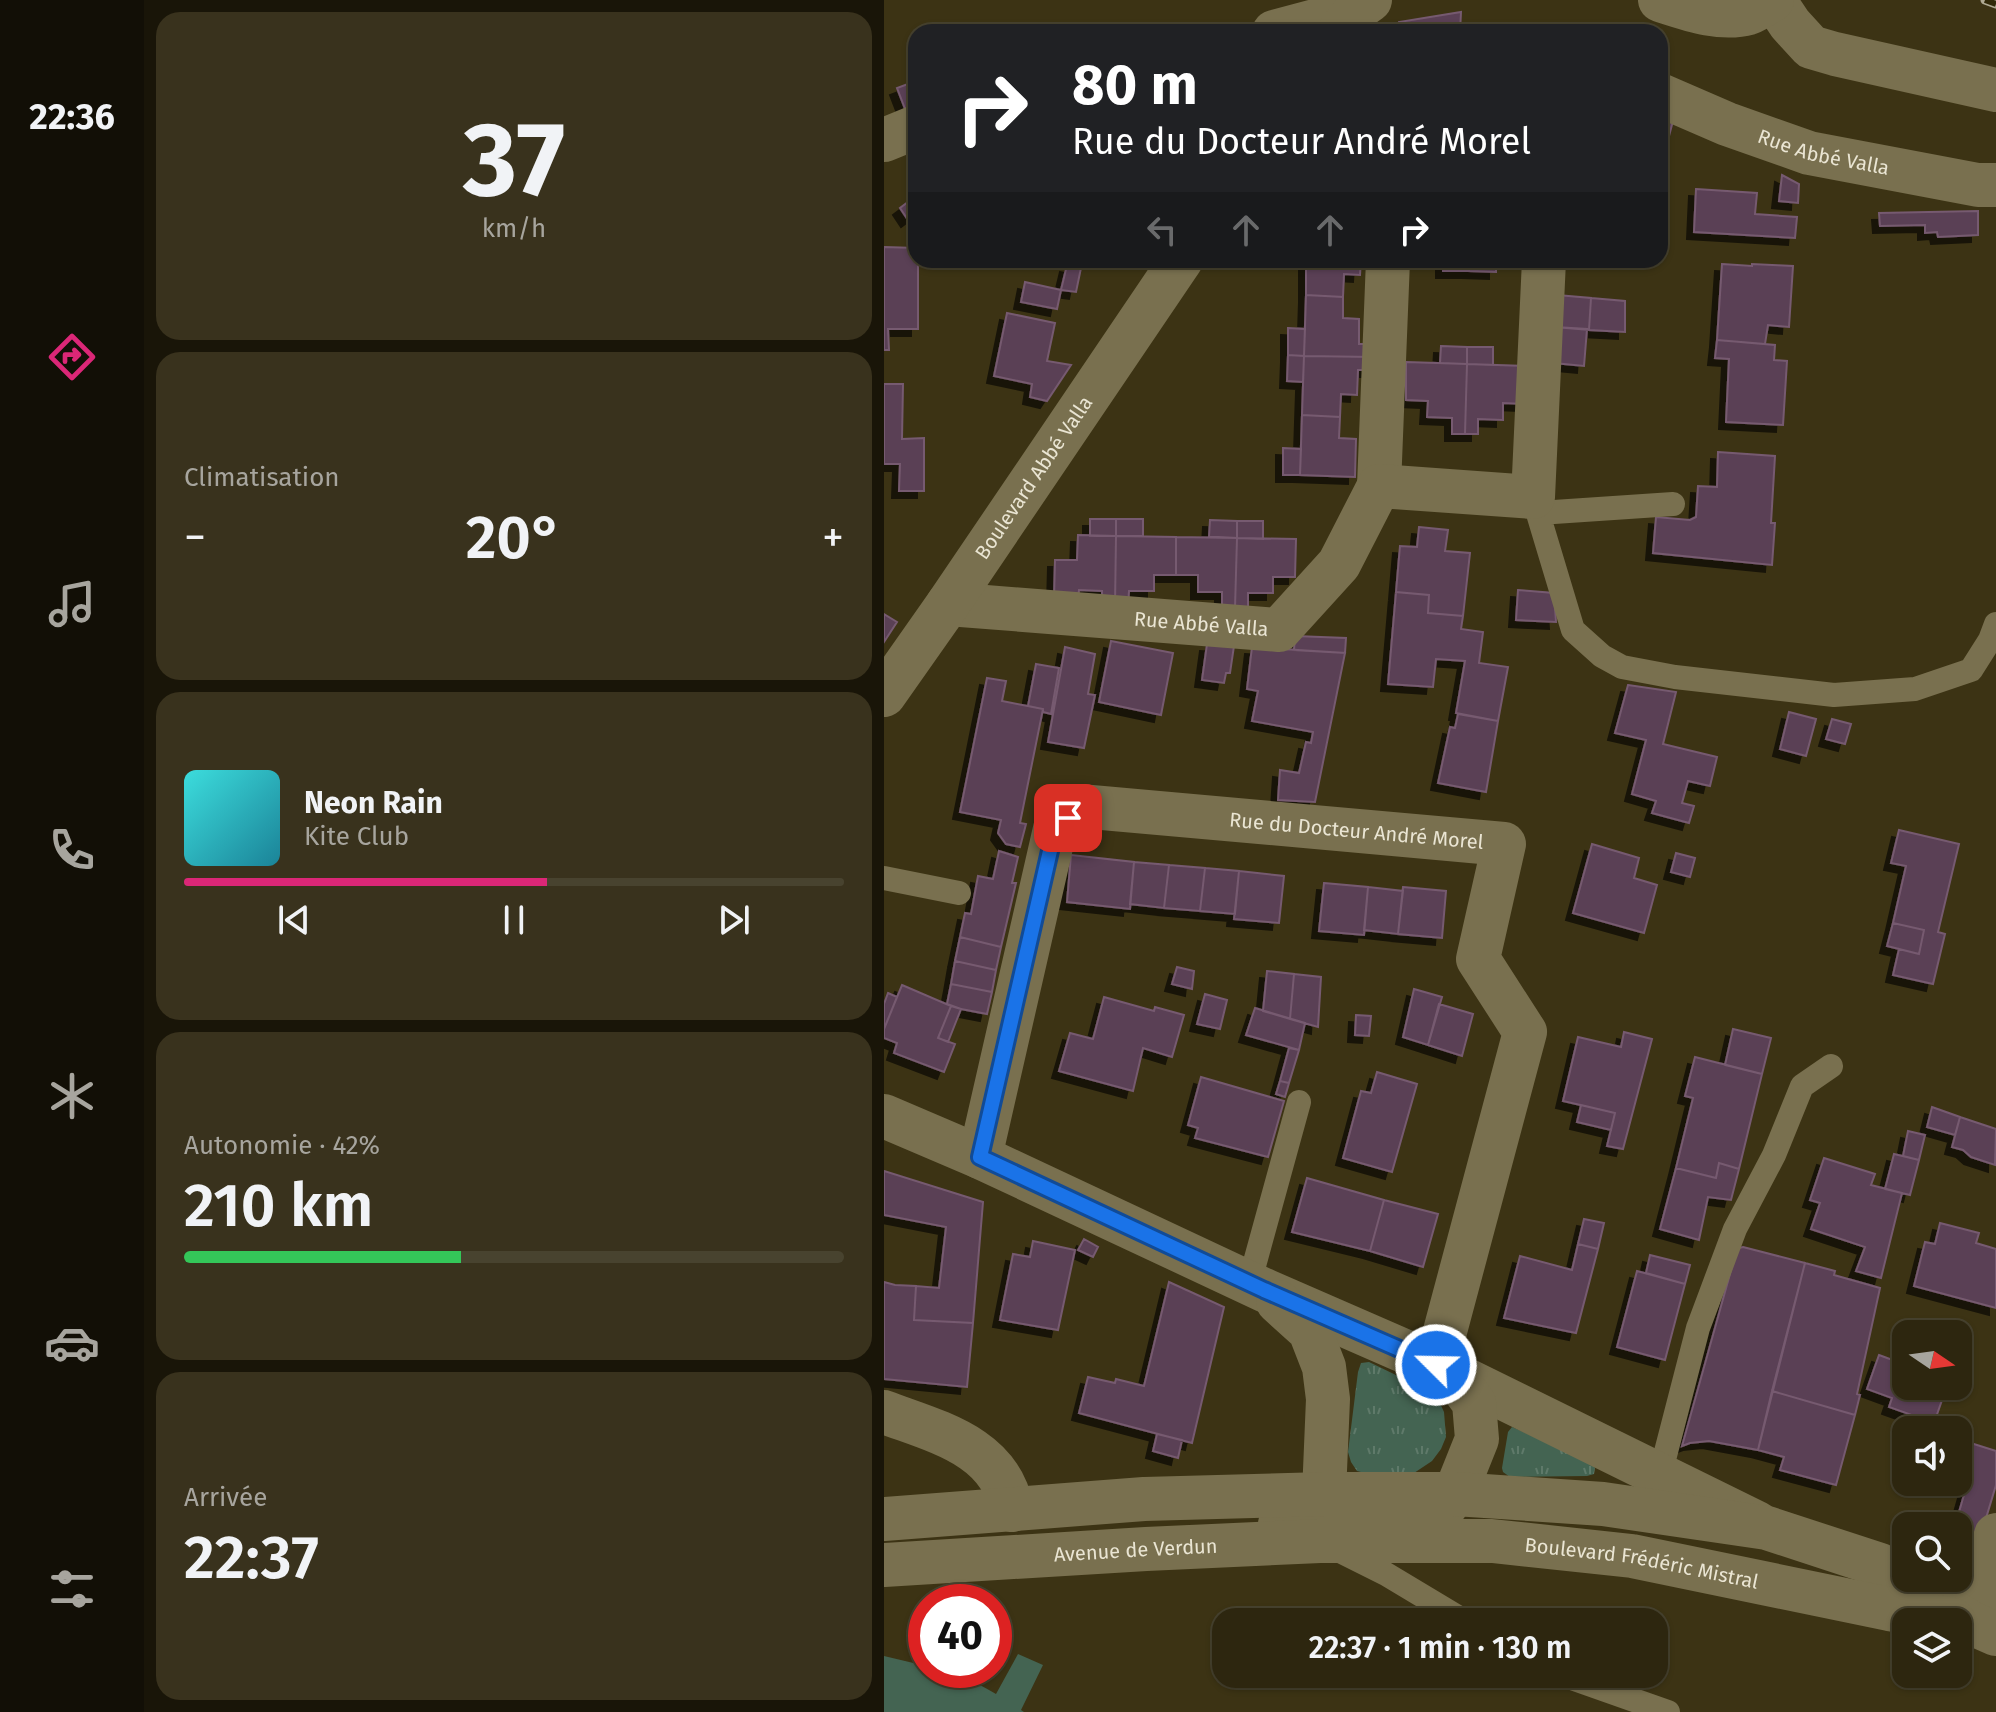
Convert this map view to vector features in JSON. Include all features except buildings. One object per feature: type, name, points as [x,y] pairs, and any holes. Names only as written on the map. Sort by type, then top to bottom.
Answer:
[{"type":"street","points":[[1660,0],[1699,12],[1728,15],[1751,12],[1773,0],[1811,47],[1996,90]]},
{"type":"street","points":[[1310,24],[1355,14]]},
{"type":"street","name":"Rue Abbé Valla","points":[[1668,98],[1727,124],[1809,153],[1978,185],[1996,185]]},
{"type":"street","points":[[884,140],[908,129]]},
{"type":"street","name":"Boulevard Abbé Valla","points":[[884,695],[1176,268]]},
{"type":"street","name":"Rue Abbé Valla","points":[[948,604],[1279,630],[1339,564],[1379,486],[1388,268]]},
{"type":"street","points":[[1379,486],[1536,505],[1544,268]]},
{"type":"street","name":"Rue du Docteur André Morel","points":[[980,1157],[1055,829],[1080,806],[1504,844],[1478,959],[1525,1032],[1444,1368]]},
{"type":"street","points":[[884,1116],[980,1157],[1256,1287],[1444,1368],[1767,1528],[1880,1565],[1984,1628],[1996,1535]]},
{"type":"street","points":[[1256,1287],[1310,1331],[1324,1367],[1328,1399],[1330,1518],[1455,1494],[1603,1504],[1767,1528]]},
{"type":"street","points":[[1444,1368],[1474,1403],[1477,1439],[1455,1494]]},
{"type":"street","points":[[884,1412],[968,1446],[985,1459],[1002,1477],[1012,1510]]},
{"type":"street","name":"Avenue de Verdun","points":[[884,1519],[1144,1499],[1330,1518],[1387,1541]]},
{"type":"street","name":"Avenue de Verdun","points":[[884,1565],[1146,1549],[1330,1518]]},
{"type":"street","name":"Boulevard Frédéric Mistral","points":[[1387,1541],[1492,1541],[1632,1556],[1984,1628]]},
{"type":"lane","points":[[1673,504],[1536,505],[1573,630],[1602,656],[1622,667],[1675,677],[1834,695],[1915,689],[1971,670],[1996,624]]},
{"type":"lane","points":[[884,878],[959,893]]},
{"type":"lane","points":[[1660,1475],[1698,1328],[1735,1229],[1774,1155],[1802,1086],[1831,1066]]},
{"type":"lane","points":[[1256,1287],[1299,1102]]},
{"type":"lane","points":[[1330,1518],[1386,1574],[1443,1608]]},
{"type":"lane","points":[[1600,1688],[1668,1712]]},
{"type":"green space","points":[[1369,1362],[1427,1390],[1437,1397],[1444,1412],[1446,1437],[1441,1449],[1432,1461],[1414,1473],[1365,1473],[1357,1471],[1351,1462],[1348,1452],[1358,1372],[1361,1363]]},
{"type":"green space","points":[[1512,1427],[1591,1461],[1594,1474],[1510,1477],[1502,1468],[1508,1432]]},
{"type":"green space","points":[[1018,1654],[1043,1665],[1021,1710],[1024,1712],[884,1712],[884,1656],[908,1662],[908,1688],[985,1688],[996,1694],[999,1688],[1012,1688],[1012,1665]]},
{"type":"railway","points":[[1985,0],[1996,4]]},
{"type":"route","points":[[1068,818],[1055,829],[980,1157],[1264,1290],[1436,1365]]}]
